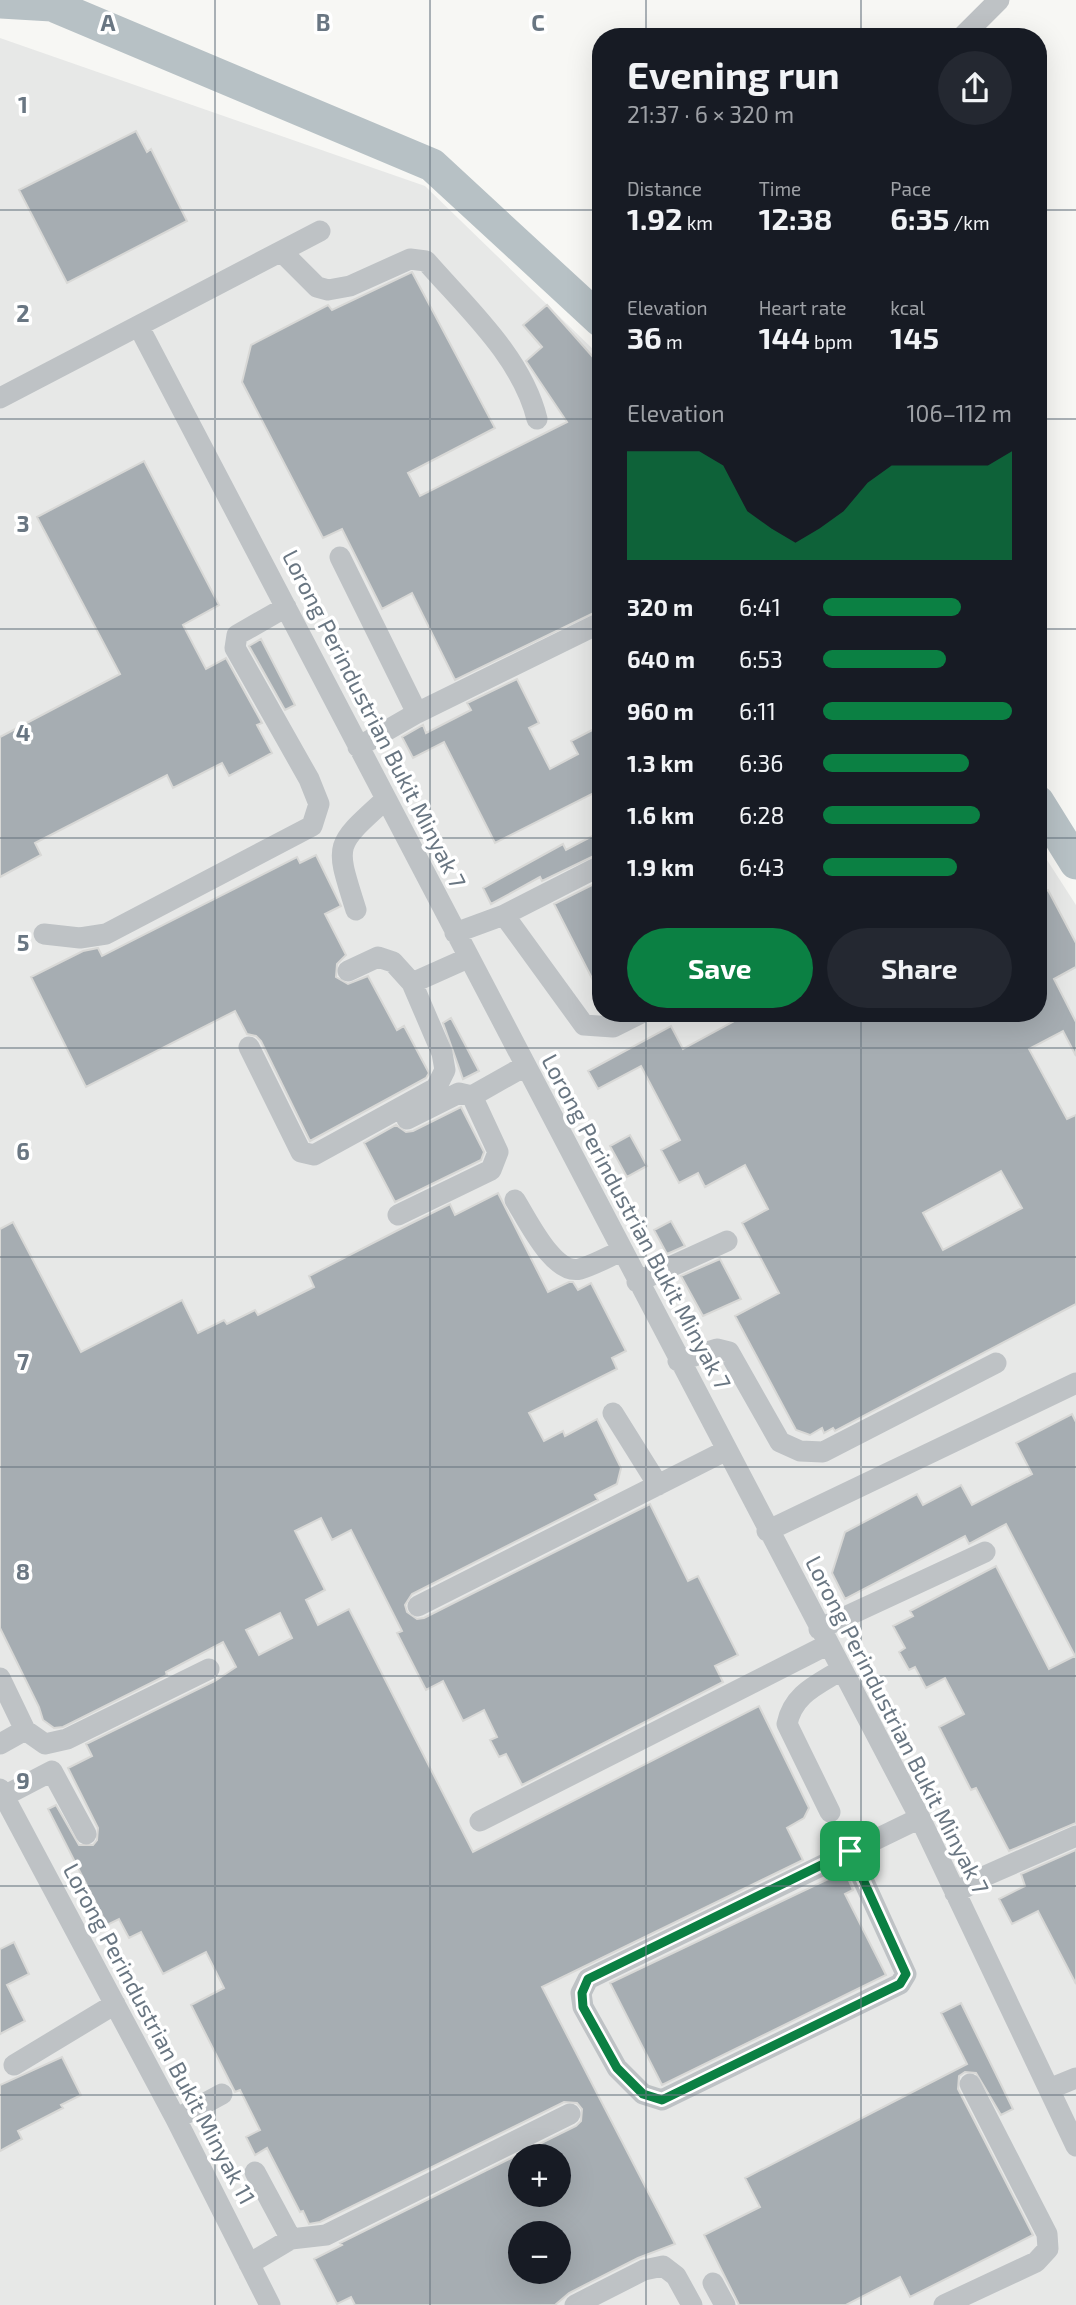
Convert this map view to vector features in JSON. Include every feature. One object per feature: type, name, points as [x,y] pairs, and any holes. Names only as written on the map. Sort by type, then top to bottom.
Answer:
[{"type":"street","points":[[971,28],[999,0]]},
{"type":"street","points":[[0,398],[320,232]]},
{"type":"street","points":[[282,252],[317,286],[328,290],[350,286],[410,259],[426,261],[496,342],[533,401],[537,419]]},
{"type":"street","name":"Lorong Perindustrian Bukit Minyak 7","points":[[139,327],[725,1451],[920,1818],[1076,2146]]},
{"type":"street","points":[[340,557],[417,713]]},
{"type":"street","points":[[44,933],[80,938],[106,934],[312,826],[319,804],[309,779],[235,648],[237,635],[286,607]]},
{"type":"street","points":[[358,747],[417,713],[592,627]]},
{"type":"street","points":[[356,910],[340,861],[344,841],[386,799]]},
{"type":"street","points":[[455,933],[503,915],[592,870]]},
{"type":"street","points":[[503,915],[584,1025],[614,1027],[624,1022]]},
{"type":"street","points":[[249,1047],[301,1152],[314,1155],[436,1088],[445,1070],[442,1053],[412,983],[393,962],[379,957],[348,971]]},
{"type":"street","points":[[412,983],[468,958]]},
{"type":"street","points":[[387,1129],[459,1093],[472,1096],[524,1066]]},
{"type":"street","points":[[398,1214],[491,1170],[498,1152],[472,1096]]},
{"type":"street","points":[[515,1200],[553,1259],[565,1268],[578,1270],[621,1251]]},
{"type":"street","points":[[638,1282],[727,1241]]},
{"type":"street","points":[[678,1361],[717,1349],[729,1352],[780,1442],[800,1451],[823,1452],[996,1363]]},
{"type":"street","points":[[767,1531],[1076,1383]]},
{"type":"street","points":[[613,1413],[658,1485]]},
{"type":"street","points":[[418,1606],[725,1451]]},
{"type":"street","points":[[480,1821],[985,1552]]},
{"type":"street","points":[[0,1678],[25,1730],[45,1744],[67,1740],[209,1669]]},
{"type":"street","points":[[830,1812],[787,1724],[790,1708],[801,1695],[841,1670]]},
{"type":"street","points":[[0,1744],[25,1730]]},
{"type":"street","points":[[2,1793],[52,1771],[86,1834]]},
{"type":"street","name":"Lorong Perindustrian Bukit Minyak 11","points":[[2,1793],[176,2119],[270,2305]]},
{"type":"street","points":[[850,1851],[906,1974],[900,1984],[662,2100],[643,2094],[617,2068],[583,2007],[582,1993],[588,1979],[850,1851],[920,1818]]},
{"type":"street","points":[[956,1894],[985,1876],[1076,1836]]},
{"type":"street","points":[[14,2065],[115,2004]]},
{"type":"street","points":[[1049,2089],[1076,2078]]},
{"type":"street","points":[[944,2305],[1036,2262],[1048,2249],[1047,2234],[970,2084]]},
{"type":"street","points":[[176,2119],[222,2094]]},
{"type":"street","points":[[249,2264],[291,2239],[326,2235],[570,2114]]},
{"type":"street","points":[[255,2172],[291,2239]]},
{"type":"street","points":[[575,2305],[644,2270],[663,2266],[676,2276],[692,2305]]},
{"type":"street","points":[[713,2283],[724,2305]]},
{"type":"shaded area","points":[[0,38],[425,186],[592,348],[592,1022],[1047,1022],[1047,860],[1076,905],[1076,2305],[0,2305]]},
{"type":"building","points":[[136,131],[147,152],[151,149],[187,221],[67,283],[19,190]]},
{"type":"building","points":[[412,272],[495,428],[408,473],[420,496],[567,422],[526,361],[542,347],[523,325],[547,305],[592,356],[592,614],[455,680],[412,593],[382,609],[342,529],[323,538],[242,382],[251,345],[328,305],[332,310]]},
{"type":"building","points":[[144,461],[219,605],[183,625],[206,669],[226,658],[262,723],[257,725],[272,753],[229,776],[222,763],[173,788],[167,775],[35,843],[41,855],[0,877],[0,737],[120,674],[37,517]]},
{"type":"building","points":[[261,639],[295,705],[285,710],[249,646]]},
{"type":"building","points":[[517,679],[539,723],[529,728],[550,769],[578,754],[571,741],[592,730],[592,794],[495,843],[444,742],[413,758],[402,737],[423,725],[426,733],[471,710],[467,703]]},
{"type":"building","points":[[592,836],[592,857],[542,881],[540,877],[491,904],[483,888],[563,844],[566,850]]},
{"type":"building","points":[[316,855],[341,906],[325,914],[346,955],[337,964],[336,977],[348,984],[368,976],[397,1030],[404,1026],[429,1073],[426,1078],[310,1141],[261,1041],[256,1036],[247,1034],[235,1011],[86,1087],[31,977],[83,951],[98,948],[102,956],[297,857],[300,863]]},
{"type":"building","points":[[592,885],[592,978],[554,904]]},
{"type":"building","points":[[1048,890],[1076,943],[1076,967],[1054,979],[1076,1022],[1076,1056],[1063,1031],[1029,1049],[1067,1119],[1076,1115],[1076,1304],[835,1431],[833,1428],[824,1433],[822,1428],[810,1435],[796,1430],[735,1316],[779,1293],[742,1223],[768,1209],[745,1165],[705,1187],[698,1173],[679,1183],[661,1150],[680,1140],[641,1066],[598,1089],[588,1071],[671,1026],[683,1049],[732,1022],[1047,1022]],"holes":[[[1001,1171],[1022,1208],[943,1250],[923,1213]]]},
{"type":"building","points":[[451,1018],[479,1071],[463,1079],[443,1023]]},
{"type":"building","points":[[461,1107],[484,1152],[481,1160],[395,1202],[364,1143],[396,1125],[406,1132],[413,1131]]},
{"type":"building","points":[[630,1135],[647,1166],[627,1177],[610,1146]]},
{"type":"building","points":[[498,1193],[548,1292],[569,1282],[573,1282],[578,1290],[591,1283],[626,1351],[612,1358],[617,1369],[529,1413],[544,1441],[563,1431],[565,1436],[597,1419],[621,1468],[617,1484],[595,1495],[598,1500],[412,1594],[405,1605],[407,1612],[417,1619],[424,1618],[650,1504],[688,1581],[698,1576],[738,1655],[715,1666],[723,1682],[522,1785],[506,1754],[499,1757],[490,1740],[497,1737],[484,1710],[463,1721],[443,1681],[426,1690],[397,1633],[402,1631],[351,1530],[332,1540],[321,1518],[295,1531],[325,1590],[306,1600],[318,1625],[349,1609],[473,1852],[759,1706],[809,1808],[804,1818],[787,1828],[803,1860],[542,1987],[675,2244],[638,2258],[569,2293],[555,2305],[355,2305],[351,2297],[337,2304],[314,2259],[342,2245],[340,2243],[508,2160],[508,2207],[571,2207],[571,2144],[540,2144],[576,2126],[581,2121],[582,2109],[577,2103],[564,2102],[320,2222],[309,2224],[267,2148],[255,2155],[246,2137],[260,2130],[240,2090],[235,2092],[191,2005],[224,1988],[206,1952],[163,1974],[141,1932],[129,1938],[119,1919],[107,1925],[48,1809],[56,1805],[79,1845],[93,1845],[97,1840],[98,1828],[68,1768],[92,1756],[86,1744],[215,1681],[236,1667],[223,1642],[166,1672],[167,1675],[63,1727],[54,1728],[43,1720],[0,1628],[0,1229],[13,1222],[81,1352],[182,1300],[198,1333],[224,1320],[227,1324],[255,1310],[258,1315],[314,1287],[309,1276],[450,1204],[455,1215]],"holes":[[[280,1613],[292,1638],[259,1655],[246,1630]]]},
{"type":"building","points":[[671,1221],[685,1246],[667,1254],[654,1230]]},
{"type":"building","points":[[720,1259],[741,1299],[703,1316],[681,1276]]},
{"type":"building","points":[[1072,1414],[1076,1422],[1076,1823],[1009,1851],[976,1788],[971,1790],[939,1727],[964,1714],[945,1678],[926,1688],[915,1667],[909,1670],[899,1652],[905,1648],[893,1626],[913,1616],[910,1611],[996,1566],[1049,1669],[1075,1656],[1006,1524],[969,1544],[965,1536],[845,1599],[832,1573],[845,1532],[917,1494],[923,1505],[961,1485],[972,1505],[1032,1474],[1016,1443]]},
{"type":"building","points":[[1076,1850],[1076,1984],[1038,1911],[1012,1924],[999,1899],[1025,1886],[1021,1874]]},
{"type":"building","points":[[845,1871],[853,1890],[845,1894],[886,1975],[662,2085],[610,1983]]},
{"type":"building","points":[[14,1942],[29,1974],[7,1985],[25,2021],[0,2034],[0,1949]]},
{"type":"building","points":[[961,2003],[1013,2109],[1001,2115],[976,2073],[965,2072],[959,2076],[958,2089],[1033,2235],[910,2297],[900,2277],[846,2305],[739,2305],[704,2235],[760,2207],[745,2178],[967,2064],[941,2013]]},
{"type":"building","points":[[62,2057],[81,2095],[61,2105],[63,2108],[18,2131],[22,2139],[0,2151],[0,2085]]},
{"type":"waterway","points":[[0,2],[52,5],[432,165],[592,313]]},
{"type":"waterway","points":[[1047,816],[1076,863]]},
{"type":"route","points":[[850,1851],[906,1974],[900,1984],[662,2100],[643,2094],[617,2068],[583,2007],[582,1993],[588,1979],[850,1851]]}]
